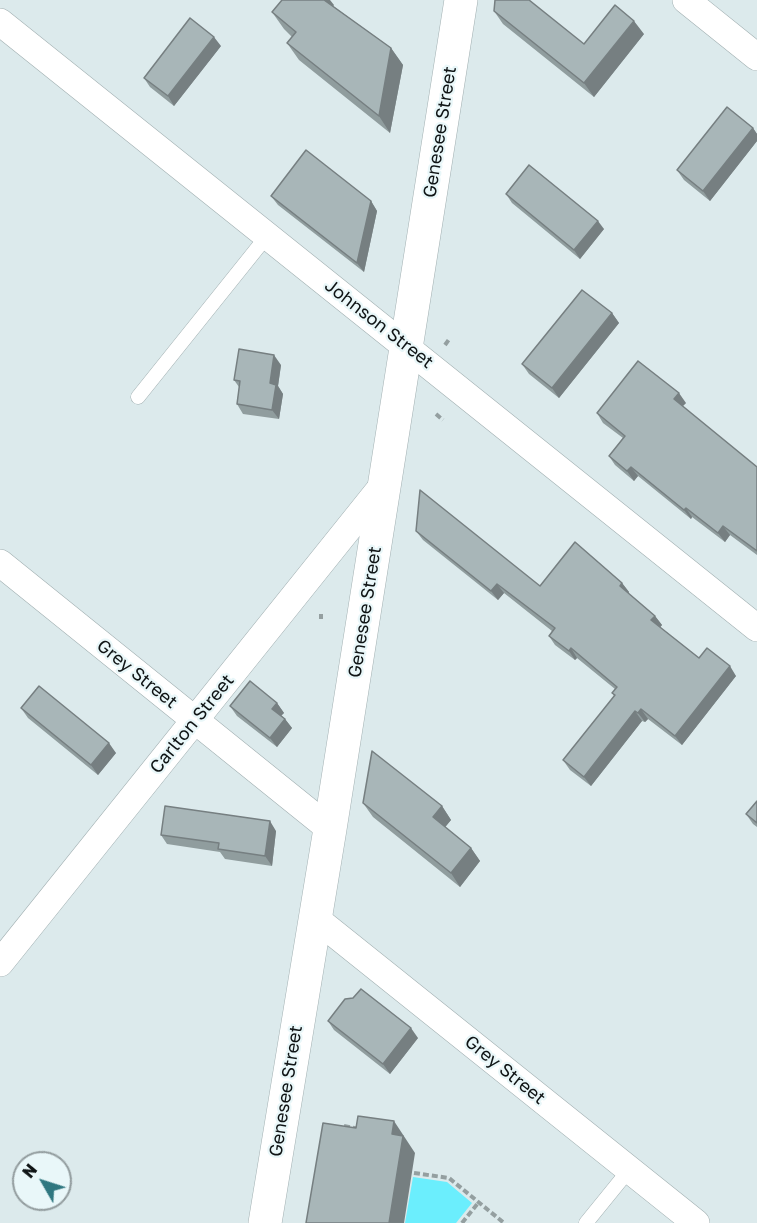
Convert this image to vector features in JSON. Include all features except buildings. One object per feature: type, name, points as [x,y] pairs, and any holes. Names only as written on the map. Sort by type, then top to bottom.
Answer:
[{"type":"main road","name":"Genesee Street","points":[[265,1223],[330,829],[461,0]]},
{"type":"street","points":[[686,0],[757,57]]},
{"type":"street","name":"Johnson Street","points":[[0,22],[757,628]]},
{"type":"street","name":"Carlton Street","points":[[0,963],[384,484]]},
{"type":"street","name":"Grey Street","points":[[0,563],[330,829]]},
{"type":"street","name":"Grey Street","points":[[315,918],[696,1223]]},
{"type":"lane","points":[[138,397],[267,236]]},
{"type":"lane","points":[[586,1223],[629,1170]]},
{"type":"path","points":[[436,414],[443,420]]},
{"type":"path","points":[[341,1126],[363,1129]]},
{"type":"path","points":[[414,1173],[448,1178],[504,1223]]},
{"type":"path","points":[[462,1223],[479,1202]]},
{"type":"shaded area","points":[[413,1177],[447,1182],[472,1203],[456,1223],[405,1223]]}]
